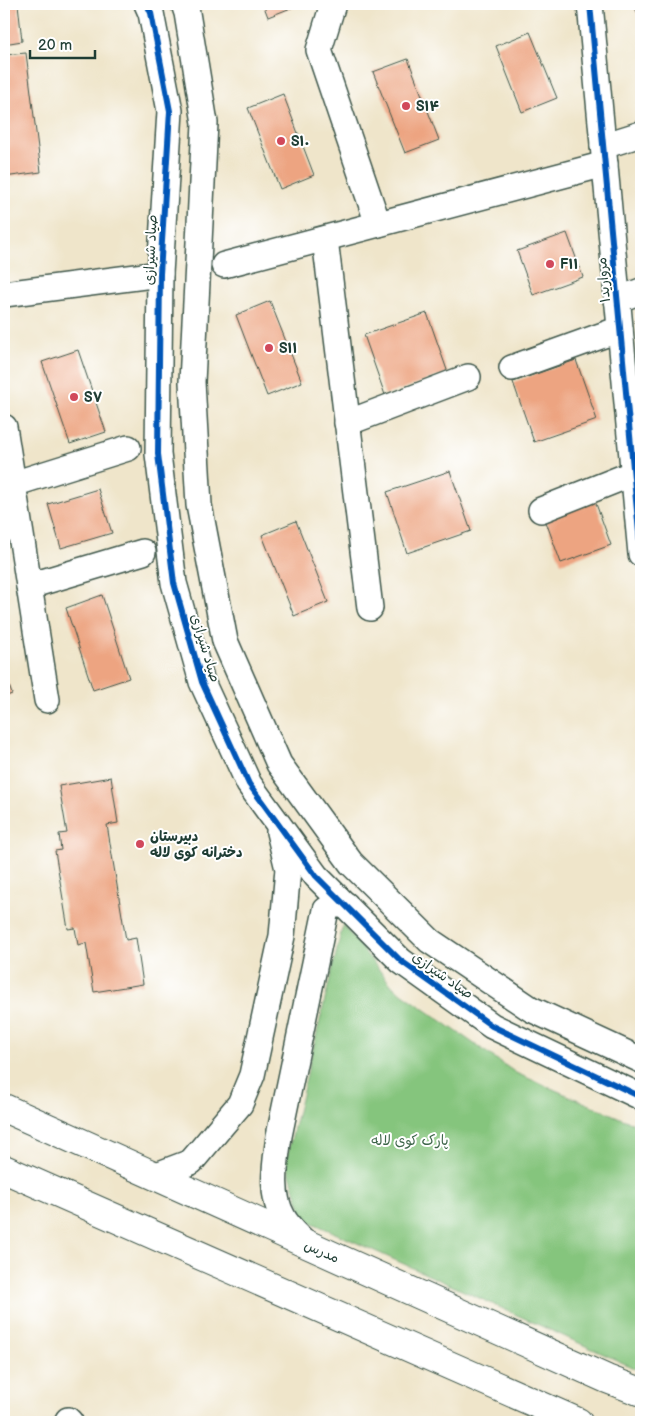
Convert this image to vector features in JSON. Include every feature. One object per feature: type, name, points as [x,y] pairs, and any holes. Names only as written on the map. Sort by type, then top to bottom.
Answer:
[{"type":"main road","name":"مدرس","points":[[4,1108],[607,1379],[641,1392]]},
{"type":"main road","points":[[4,1169],[578,1422]]},
{"type":"street","name":"صیاد شیرازی","points":[[147,4],[170,111],[160,274],[158,454],[174,583],[202,682],[249,784],[316,876],[400,961],[492,1026],[641,1097]]},
{"type":"street","name":"صیاد شیرازی","points":[[184,4],[205,123],[192,382],[199,505],[225,641],[280,764],[351,863],[430,941],[531,1008],[641,1060]]},
{"type":"street","points":[[333,4],[319,50],[378,224]]},
{"type":"street","name":"مروارید۱","points":[[590,4],[620,329],[636,436],[634,473],[641,554]]},
{"type":"street","points":[[224,265],[378,224],[604,155],[641,134]]},
{"type":"street","points":[[324,238],[370,608]]},
{"type":"street","points":[[4,294],[160,274]]},
{"type":"street","points":[[617,300],[641,291]]},
{"type":"street","points":[[512,368],[620,329]]},
{"type":"street","points":[[347,423],[468,377]]},
{"type":"street","points":[[4,427],[47,700]]},
{"type":"street","points":[[13,484],[128,448]]},
{"type":"street","points":[[541,510],[634,473]]},
{"type":"street","points":[[29,586],[143,552]]},
{"type":"street","points":[[154,1176],[191,1162],[240,1104],[252,1075],[282,936],[288,869],[276,820]]},
{"type":"street","points":[[306,1244],[283,1218],[276,1198],[278,1144],[287,1092],[326,910],[333,904],[346,906]]},
{"type":"street","points":[[264,1026],[264,1036],[270,1045],[286,1048],[298,1042]]},
{"type":"street","points":[[252,1075],[265,1068],[280,1071],[287,1082],[287,1092]]},
{"type":"green space","name":"پارک کوی لاله","points":[[343,925],[393,987],[516,1073],[641,1127],[641,1371],[304,1219],[286,1161]]},
{"type":"building","points":[[4,4],[18,4],[22,41],[4,44]]},
{"type":"building","points":[[263,4],[301,4],[268,17]]},
{"type":"building","points":[[641,5],[641,23],[635,7]]},
{"type":"building","points":[[530,32],[557,98],[522,112],[496,46]]},
{"type":"building","points":[[26,53],[41,172],[4,177],[4,55]]},
{"type":"building","name":"S۱۴","points":[[408,59],[439,140],[405,153],[373,72]]},
{"type":"building","name":"S۱۰","points":[[283,94],[314,175],[280,189],[248,108]]},
{"type":"building","name":"F۱۱","points":[[567,233],[583,277],[533,295],[517,251]]},
{"type":"building","name":"S۱۱","points":[[270,301],[302,382],[267,396],[236,315]]},
{"type":"building","points":[[427,313],[448,373],[385,395],[364,335]]},
{"type":"building","name":"S۷","points":[[78,350],[106,432],[70,444],[42,362]]},
{"type":"building","points":[[576,360],[597,420],[534,442],[513,382]]},
{"type":"building","points":[[450,471],[471,531],[407,553],[387,492]]},
{"type":"building","points":[[98,489],[112,533],[61,548],[48,504]]},
{"type":"building","points":[[595,501],[611,545],[561,563],[545,519]]},
{"type":"building","points":[[296,521],[328,602],[294,616],[262,535]]},
{"type":"building","points":[[102,595],[129,678],[93,690],[66,608]]},
{"type":"building","points":[[4,672],[12,694],[4,697]]},
{"type":"building","points":[[111,777],[118,823],[107,825],[126,940],[136,938],[143,984],[94,992],[86,943],[78,945],[75,928],[68,929],[55,851],[61,850],[59,834],[67,833],[59,786]]},
{"type":"cycle path","points":[[147,4],[151,13],[170,111],[160,274],[158,454],[174,583],[202,682],[249,784],[316,876],[401,961],[492,1026],[641,1097]]},
{"type":"cycle path","points":[[590,4],[641,554]]},
{"type":"place","name":"S۱۴","points":[[406,106]]},
{"type":"place","name":"S۱۰","points":[[281,141]]},
{"type":"place","name":"F۱۱","points":[[550,264]]},
{"type":"place","name":"S۱۱","points":[[269,348]]},
{"type":"place","name":"S۷","points":[[74,397]]},
{"type":"place","name":"دبیرستان دخترانه کوی لاله","points":[[140,844]]}]
